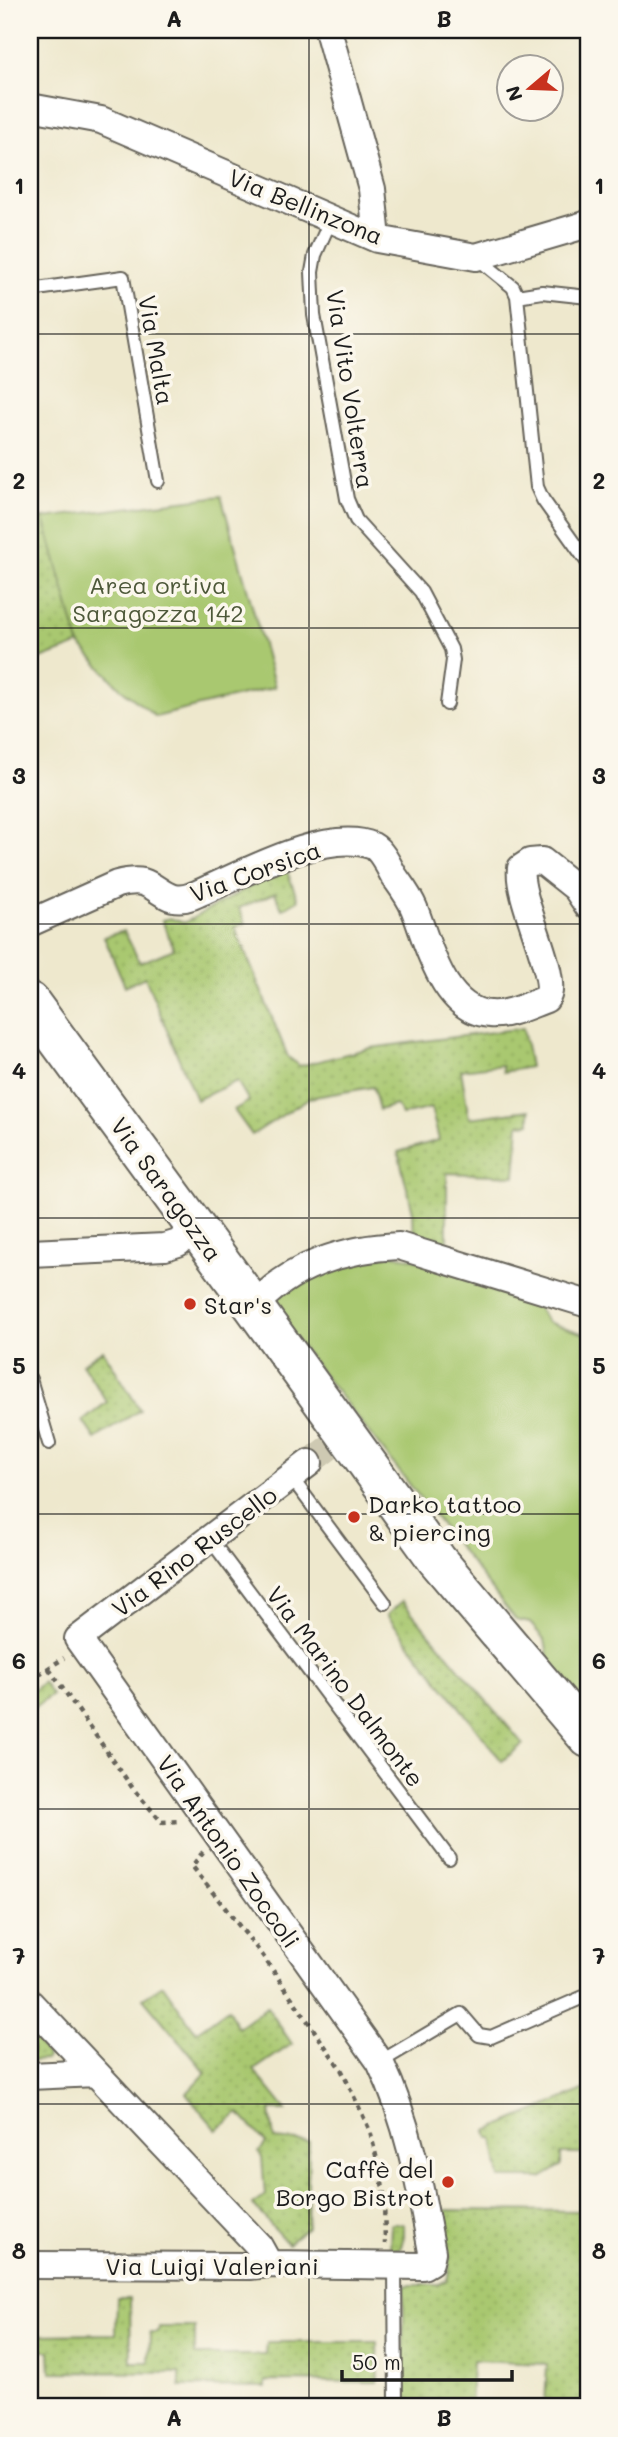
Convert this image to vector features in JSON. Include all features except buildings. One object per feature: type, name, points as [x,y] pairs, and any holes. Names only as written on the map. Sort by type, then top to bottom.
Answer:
[{"type":"main road","name":"Via Saragozza","points":[[30,1002],[254,1307],[340,1439],[437,1560],[588,1738]]},
{"type":"street","points":[[328,30],[372,189],[377,239]]},
{"type":"street","name":"Via Bellinzona","points":[[30,107],[101,120],[377,239],[476,257],[588,224]]},
{"type":"street","name":"Via Corsica","points":[[30,923],[123,883],[144,882],[167,897],[189,897],[252,867],[310,848],[362,842],[377,848],[412,904],[435,965],[455,996],[466,1007],[490,1014],[511,1011],[546,999],[550,995],[551,984],[546,965],[521,887],[521,867],[530,862],[542,861],[576,888],[588,906]]},
{"type":"street","points":[[30,1254],[165,1247],[178,1243],[195,1228]]},
{"type":"street","points":[[254,1307],[282,1282],[327,1258],[375,1247],[399,1246],[588,1304]]},
{"type":"street","name":"Via Rino Ruscello","points":[[74,1646],[300,1470]]},
{"type":"street","name":"Via Antonio Zoccoli","points":[[74,1646],[380,2062],[415,2157],[432,2252],[430,2262],[423,2266],[390,2265]]},
{"type":"street","points":[[30,2003],[259,2246],[269,2264]]},
{"type":"street","points":[[30,2076],[96,2073]]},
{"type":"street","name":"Via Luigi Valeriani","points":[[30,2265],[390,2265]]},
{"type":"lane","name":"Via Vito Volterra","points":[[331,219],[315,255],[312,272],[314,315],[347,499],[356,520],[421,593],[451,649],[453,660],[447,704]]},
{"type":"lane","points":[[476,257],[513,287],[517,296],[537,487],[543,500],[588,563]]},
{"type":"lane","name":"Via Malta","points":[[30,290],[123,277],[158,481]]},
{"type":"lane","points":[[517,296],[542,292],[588,297]]},
{"type":"lane","points":[[30,1379],[49,1443]]},
{"type":"lane","points":[[300,1470],[386,1603]]},
{"type":"lane","name":"Via Marino Dalmonte","points":[[211,1539],[449,1857]]},
{"type":"lane","points":[[380,2062],[461,2014],[479,2035],[491,2037],[588,1995]]},
{"type":"lane","points":[[390,2265],[396,2407]]},
{"type":"path","points":[[30,1680],[49,1669],[74,1646]]},
{"type":"path","points":[[49,1669],[134,1790],[162,1822],[189,1822]]},
{"type":"path","points":[[205,1848],[199,1860],[192,1866],[263,1956],[342,2071],[370,2131],[384,2196],[390,2265]]},
{"type":"green space","name":"Area ortiva Saragozza 142","points":[[221,496],[275,687],[156,717],[120,688],[79,644],[44,518]]},
{"type":"green space","points":[[44,518],[81,644],[30,663],[30,520]]},
{"type":"green space","points":[[287,871],[298,900],[282,909],[275,893],[239,908],[245,923],[235,927],[288,1057],[300,1066],[370,1048],[523,1028],[530,1067],[503,1072],[502,1065],[461,1070],[469,1118],[530,1110],[530,1123],[519,1124],[515,1176],[447,1173],[447,1249],[414,1242],[413,1212],[398,1152],[439,1140],[431,1108],[402,1115],[396,1105],[379,1110],[373,1087],[309,1098],[252,1135],[234,1110],[249,1101],[237,1081],[196,1100],[145,977],[125,986],[104,937],[124,931],[140,963],[174,949],[162,920],[170,918],[184,923],[264,879]]},
{"type":"green space","points":[[389,1254],[419,1260],[536,1305],[547,1322],[588,1335],[588,1707],[550,1665],[545,1640],[530,1623],[516,1620],[268,1304],[304,1279]]},
{"type":"green space","points":[[103,1350],[140,1410],[95,1439],[83,1421],[107,1402],[82,1364]]},
{"type":"green space","points":[[402,1601],[523,1744],[502,1761],[387,1615]]},
{"type":"green space","points":[[43,1682],[52,1695],[30,1711],[30,1693]]},
{"type":"green space","points":[[163,1985],[196,2032],[228,2009],[238,2028],[267,2007],[292,2044],[254,2070],[286,2110],[270,2110],[274,2139],[309,2142],[307,2227],[288,2244],[253,2205],[265,2195],[262,2158],[259,2152],[266,2143],[239,2113],[217,2130],[186,2094],[206,2073],[143,1998]]},
{"type":"green space","points":[[30,2033],[47,2056],[46,2060],[30,2061]]},
{"type":"green space","points":[[588,2088],[588,2154],[561,2154],[561,2166],[541,2178],[500,2178],[493,2138],[489,2138],[487,2131]]},
{"type":"green space","points":[[447,2210],[588,2211],[588,2395],[585,2407],[545,2407],[547,2364],[472,2361],[470,2407],[403,2407],[404,2289],[407,2285],[437,2285],[447,2280],[449,2264],[443,2213]]},
{"type":"green space","points":[[391,2224],[404,2224],[400,2249],[390,2250]]},
{"type":"green space","points":[[30,2291],[32,2335],[116,2334],[117,2298],[130,2298],[131,2362],[149,2362],[150,2333],[158,2333],[159,2327],[195,2327],[195,2355],[266,2355],[267,2342],[377,2342],[378,2382],[266,2381],[266,2387],[180,2386],[180,2373],[51,2372],[50,2351],[35,2351],[34,2367],[30,2367]]},
{"type":"tunnel","points":[[309,1463],[335,1443]]},
{"type":"place","name":"Star's","points":[[190,1304]]},
{"type":"place","name":"Darko tattoo & piercing","points":[[354,1517]]},
{"type":"place","name":"Caffè del Borgo Bistrot","points":[[448,2182]]}]
